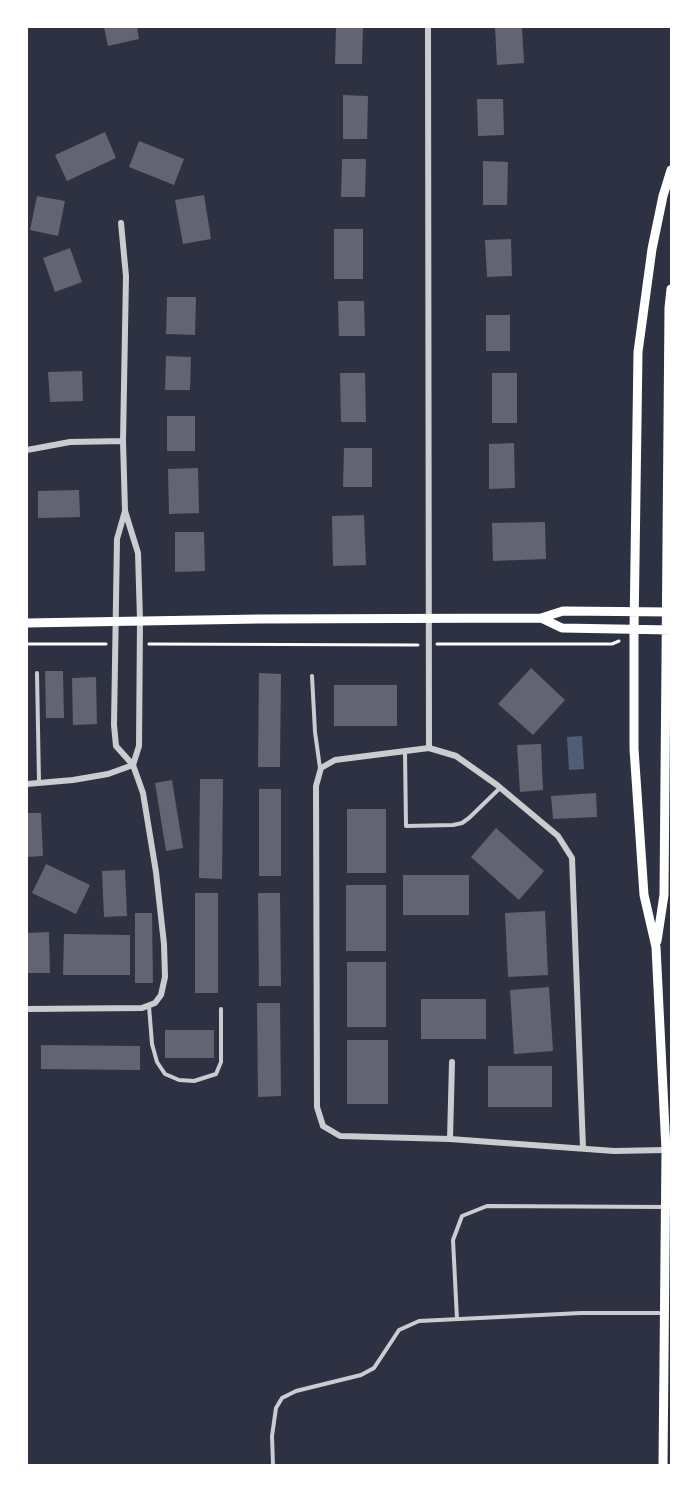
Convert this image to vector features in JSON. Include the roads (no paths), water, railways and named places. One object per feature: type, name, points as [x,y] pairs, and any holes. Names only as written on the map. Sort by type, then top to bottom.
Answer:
[{"type":"main road","points":[[657,947],[644,895],[634,749],[638,352],[652,249],[671,170]]},
{"type":"main road","points":[[663,1465],[666,1150],[657,947],[664,896],[671,289]]},
{"type":"main road","points":[[27,623],[140,620],[542,618],[563,611],[669,612]]},
{"type":"main road","points":[[542,618],[562,628],[668,630]]},
{"type":"street","points":[[428,27],[429,748]]},
{"type":"street","points":[[27,784],[108,774],[133,765],[140,746],[138,553],[125,511],[123,441],[126,276],[121,223]]},
{"type":"street","points":[[27,450],[70,442],[123,441]]},
{"type":"street","points":[[27,1009],[142,1008],[154,1003],[162,995],[165,977],[164,944],[156,872],[143,793],[133,765],[116,746],[114,725],[117,538],[125,511]]},
{"type":"street","points":[[583,1148],[572,858],[558,836],[500,788],[456,756],[429,748],[335,760],[321,768],[316,786],[316,1095],[322,1126],[340,1136],[450,1139],[614,1151],[666,1150]]},
{"type":"street","points":[[450,1139],[452,1062]]},
{"type":"lane","points":[[37,673],[39,783]]},
{"type":"lane","points":[[312,676],[315,732],[321,768]]},
{"type":"lane","points":[[405,751],[406,826],[462,823],[500,788]]},
{"type":"lane","points":[[149,1005],[152,1044],[157,1062],[165,1074],[178,1080],[206,1078],[216,1074],[221,1062],[221,1009]]},
{"type":"lane","points":[[457,1319],[453,1240],[462,1216],[487,1206],[665,1207]]},
{"type":"lane","points":[[273,1465],[272,1436],[276,1408],[282,1398],[296,1391],[361,1375],[374,1368],[399,1330],[419,1321],[580,1313],[665,1313]]},
{"type":"water","points":[[582,736],[584,769],[569,770],[567,737]]}]
